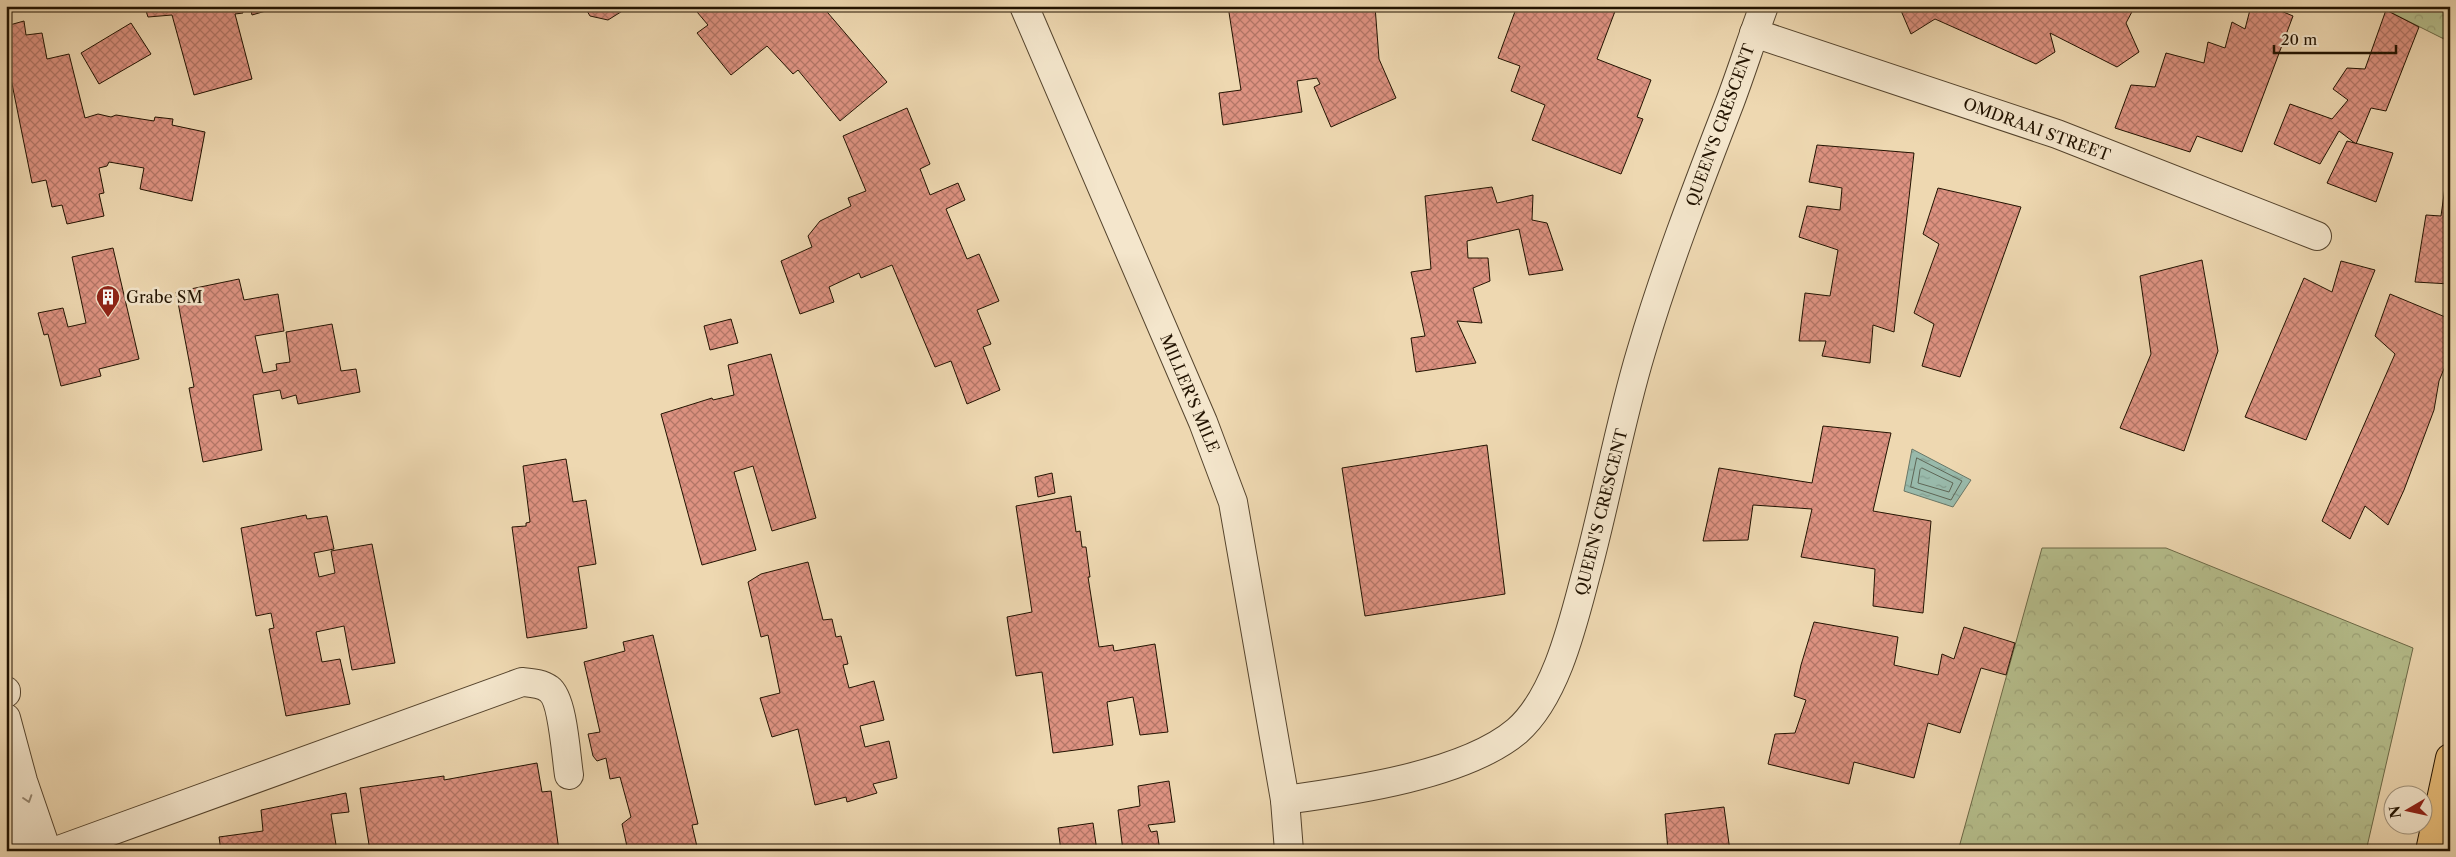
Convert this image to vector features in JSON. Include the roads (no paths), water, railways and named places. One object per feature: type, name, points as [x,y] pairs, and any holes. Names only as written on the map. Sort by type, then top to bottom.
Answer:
[{"type":"main road","points":[[2430,851],[2450,758]]},
{"type":"street","name":"MILLER'S MILE","points":[[1024,6],[1206,430],[1233,502],[1285,800]]},
{"type":"street","name":"QUEEN'S CRESCENT","points":[[1285,800],[1355,790],[1453,764],[1472,757],[1517,731],[1529,718],[1543,697],[1557,668],[1576,610],[1640,355],[1667,267],[1764,6]]},
{"type":"street","name":"OMDRAAI STREET","points":[[1754,33],[2058,134],[2317,236]]},
{"type":"street","points":[[56,851],[522,682],[538,684],[550,689],[557,701],[569,775]]},
{"type":"street","points":[[6,718],[23,782],[47,851]]},
{"type":"street","points":[[1285,800],[1289,851]]},
{"type":"street","points":[[6,802],[24,851]]},
{"type":"water","points":[[1912,449],[1971,480],[1953,507],[1904,491]]},
{"type":"place","name":"Grabe SM","points":[[108,318]]}]
